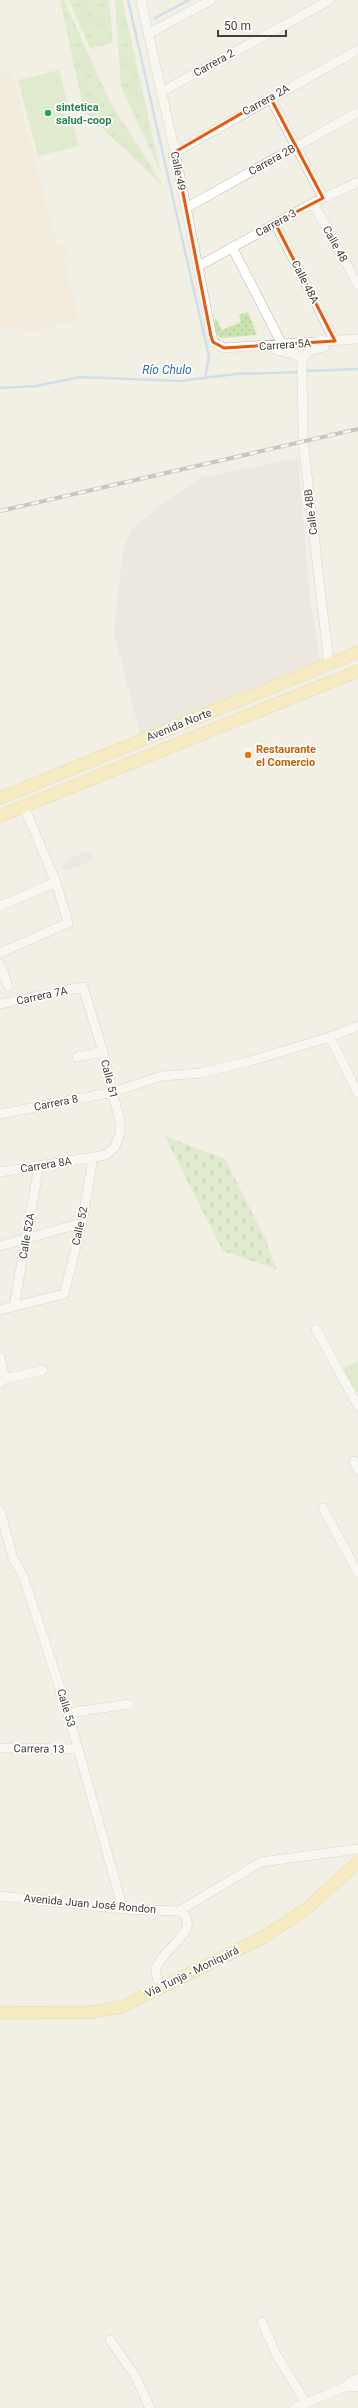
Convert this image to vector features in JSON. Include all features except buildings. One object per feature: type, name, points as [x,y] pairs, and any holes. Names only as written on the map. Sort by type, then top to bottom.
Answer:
[{"type":"main road","name":"Avenida Norte","points":[[0,798],[358,652]]},
{"type":"main road","name":"Avenida Norte","points":[[0,816],[358,671]]},
{"type":"main road","name":"Vía Tunja - Moniquirá","points":[[0,2013],[92,2012],[122,2007],[262,1938],[304,1910],[358,1862]]},
{"type":"street","name":"Calle 49","points":[[141,0],[175,152],[213,342]]},
{"type":"street","points":[[148,34],[211,0]]},
{"type":"street","name":"Carrera 2","points":[[161,92],[330,0]]},
{"type":"street","name":"Carrera 2A","points":[[175,152],[270,97],[358,50]]},
{"type":"street","points":[[270,97],[323,198]]},
{"type":"street","name":"Carrera 2B","points":[[186,208],[358,112]]},
{"type":"street","name":"Carrera 3","points":[[197,268],[275,223],[358,182]]},
{"type":"street","name":"Calle 48","points":[[313,203],[358,285]]},
{"type":"street","name":"Calle 48A","points":[[275,223],[334,341]]},
{"type":"street","points":[[232,248],[283,346]]},
{"type":"street","points":[[225,348],[242,351],[282,350],[295,354],[302,360],[309,351],[315,348],[358,339]]},
{"type":"street","name":"Carrera 5A","points":[[213,342],[225,348],[283,346],[358,339]]},
{"type":"street","name":"Calle 48B","points":[[302,360],[303,442],[329,664]]},
{"type":"street","points":[[0,953],[68,922],[56,882],[24,807]]},
{"type":"street","points":[[0,906],[56,882]]},
{"type":"street","points":[[0,964],[8,986]]},
{"type":"street","name":"Carrera 7A","points":[[0,1004],[83,987]]},
{"type":"street","name":"Calle 51","points":[[83,987],[103,1052],[113,1092],[120,1133],[115,1147],[106,1155],[93,1158]]},
{"type":"street","name":"Carrera 8","points":[[0,1114],[113,1092],[162,1076],[201,1073],[247,1062],[330,1037],[358,1026]]},
{"type":"street","points":[[330,1037],[358,1093]]},
{"type":"street","points":[[77,1057],[103,1052]]},
{"type":"street","name":"Carrera 8A","points":[[0,1172],[93,1158]]},
{"type":"street","name":"Calle 52","points":[[14,1306],[64,1294],[82,1223],[93,1158]]},
{"type":"street","name":"Calle 52A","points":[[14,1306],[39,1166]]},
{"type":"street","points":[[0,1246],[82,1223]]},
{"type":"street","points":[[0,1310],[14,1306]]},
{"type":"street","points":[[316,1329],[358,1406]]},
{"type":"street","points":[[0,1357],[3,1381],[43,1370]]},
{"type":"street","points":[[354,1461],[358,1470]]},
{"type":"street","points":[[323,1508],[358,1573]]},
{"type":"street","name":"Calle 53","points":[[0,1510],[13,1558],[24,1578],[68,1713],[123,1908]]},
{"type":"street","points":[[68,1713],[129,1704]]},
{"type":"street","name":"Carrera 13","points":[[0,1748],[77,1749]]},
{"type":"street","points":[[161,1988],[156,1970],[159,1961],[185,1933],[188,1922],[185,1915],[179,1911],[262,1862],[358,1849]]},
{"type":"street","name":"Avenida Juan José Rondon","points":[[0,1896],[123,1908],[179,1911]]},
{"type":"street","points":[[262,2322],[276,2354],[306,2403]]},
{"type":"street","points":[[110,2340],[134,2374],[150,2408]]},
{"type":"street","points":[[294,2408],[347,2386],[350,2382],[358,2378]]},
{"type":"street","points":[[347,2386],[358,2387]]},
{"type":"highlighted area","points":[[270,97],[323,198],[275,223],[335,341],[224,348],[213,342],[211,336],[175,152]]},
{"type":"shaded area","points":[[11,69],[57,247],[67,245],[70,256],[63,258],[79,320],[25,334],[23,326],[0,330],[0,72]]},
{"type":"shaded area","points":[[298,458],[310,600],[321,664],[140,734],[114,632],[123,549],[132,529],[162,504],[203,477]]},
{"type":"shaded area","points":[[90,851],[94,860],[64,871],[62,866],[73,857]]},
{"type":"green space","points":[[60,0],[64,0],[109,100],[164,187],[84,111]]},
{"type":"green space","points":[[69,0],[109,0],[113,43],[90,48]]},
{"type":"green space","points":[[115,0],[122,0],[160,170],[121,87]]},
{"type":"green space","name":"sintetica salud-coop","points":[[59,70],[79,146],[38,156],[18,80]]},
{"type":"green space","points":[[248,312],[257,335],[220,338],[214,323],[216,318],[222,330],[241,322],[239,315]]},
{"type":"green space","points":[[165,1136],[225,1159],[266,1240],[276,1269],[223,1251]]},
{"type":"green space","points":[[358,1361],[358,1391],[356,1393],[343,1369]]},
{"type":"waterway","points":[[128,0],[209,357],[205,378]]},
{"type":"waterway","points":[[155,18],[189,0]]},
{"type":"waterway","name":"Río Chulo","points":[[305,371],[358,369]]},
{"type":"waterway","name":"Río Chulo","points":[[0,388],[36,386],[80,377],[179,381],[236,374],[300,372]]},
{"type":"railway","points":[[0,511],[358,429]]},
{"type":"place","name":"sintetica salud-coop","points":[[48,113]]},
{"type":"place","name":"Restaurante el Comercio","points":[[248,755]]}]
